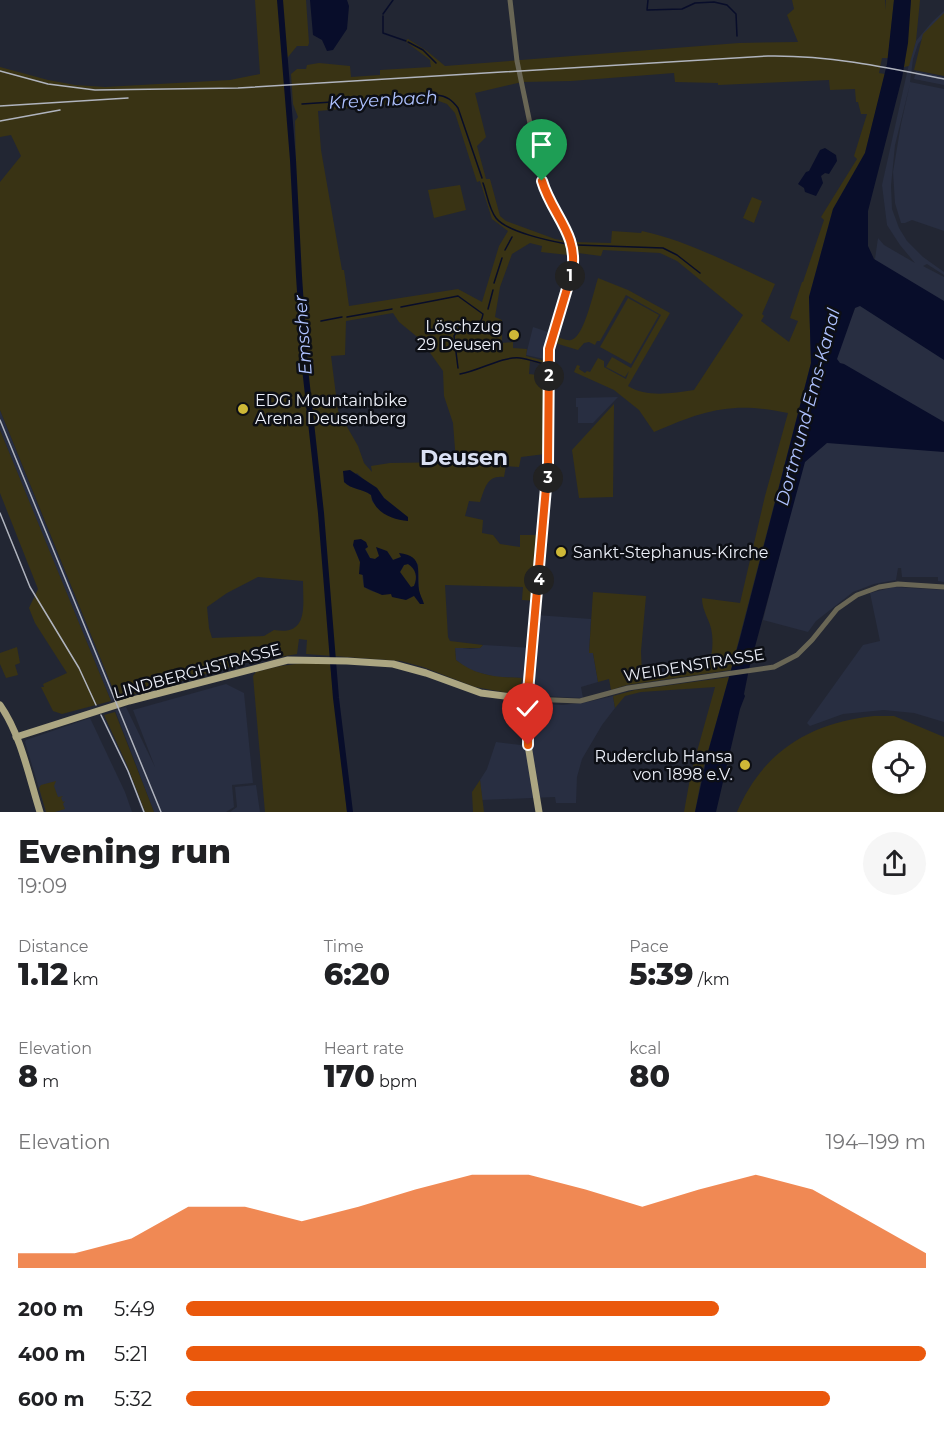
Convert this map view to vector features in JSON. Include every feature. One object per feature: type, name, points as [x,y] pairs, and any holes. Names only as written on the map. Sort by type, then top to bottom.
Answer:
[{"type":"main road","name":"LINDBERGHSTRASSE","points":[[16,737],[129,701],[278,662],[321,660],[401,666],[481,693],[528,699]]},
{"type":"main road","points":[[528,699],[528,745],[539,812]]},
{"type":"main road","points":[[0,705],[16,737],[40,812]]},
{"type":"street","points":[[510,0],[517,61],[542,181],[569,235],[573,256],[572,272],[549,349],[548,478],[528,699]]},
{"type":"street","name":"WEIDENSTRASSE","points":[[528,699],[579,701],[628,688],[758,670],[781,664],[797,655],[837,609],[856,595],[879,587],[898,584],[944,587]]},
{"type":"shaded area","points":[[255,0],[306,0],[308,46],[297,46],[284,62],[297,230],[295,121],[298,117],[293,104],[291,74],[297,69],[306,69],[307,65],[319,63],[350,66],[351,77],[380,75],[380,70],[431,67],[430,60],[405,41],[408,39],[445,66],[739,43],[798,42],[787,15],[794,9],[792,0],[885,0],[886,10],[886,0],[894,0],[888,58],[882,58],[879,73],[885,74],[865,153],[833,209],[809,297],[811,363],[731,670],[627,685],[611,690],[609,679],[598,682],[593,653],[589,653],[593,592],[646,596],[641,651],[642,677],[686,672],[706,665],[711,655],[712,637],[702,598],[740,603],[765,496],[788,413],[751,408],[719,410],[688,418],[654,432],[639,410],[614,390],[574,372],[577,365],[585,373],[590,372],[598,358],[604,361],[604,367],[626,379],[629,371],[625,377],[606,367],[612,357],[631,368],[661,315],[626,295],[600,341],[597,341],[595,345],[589,342],[584,343],[578,350],[555,343],[556,336],[571,340],[580,331],[598,278],[628,290],[670,313],[628,386],[635,390],[652,393],[694,390],[743,315],[677,261],[660,253],[603,250],[601,256],[578,253],[568,255],[541,252],[542,246],[530,243],[512,254],[500,287],[495,317],[502,320],[502,343],[513,342],[513,348],[527,349],[526,356],[545,361],[544,365],[530,361],[529,374],[545,376],[545,454],[521,457],[519,467],[506,466],[504,477],[490,480],[480,502],[469,501],[465,516],[483,520],[482,533],[493,535],[500,544],[520,547],[520,535],[543,535],[537,601],[522,600],[523,587],[445,585],[450,641],[483,645],[480,648],[455,648],[456,660],[479,672],[522,678],[519,695],[475,687],[401,661],[306,654],[307,640],[299,639],[297,654],[246,663],[117,699],[0,410],[0,182],[21,156],[11,135],[0,137],[0,67],[48,80],[105,87],[230,80],[260,74]],"holes":[[[674,73],[675,82],[718,83],[718,85],[829,80],[830,90],[855,89],[856,102],[858,102],[861,114],[867,114],[854,156],[857,159],[821,217],[824,220],[790,318],[798,321],[789,342],[761,321],[775,284],[709,254],[642,231],[641,233],[612,231],[611,243],[571,242],[555,239],[506,221],[500,216],[490,179],[486,179],[477,146],[486,137],[475,93],[522,82],[571,81]],[[436,100],[447,104],[455,113],[477,182],[480,181],[492,219],[508,231],[499,246],[482,302],[458,289],[349,306],[321,150],[318,111]],[[393,313],[399,322],[421,340],[443,371],[444,396],[453,423],[456,462],[390,463],[371,466],[372,472],[364,463],[358,446],[338,411],[331,356],[345,355],[346,321]],[[357,473],[377,488],[384,498],[396,508],[377,507],[371,495],[344,482]],[[353,545],[365,548],[370,558],[375,559],[387,551],[393,560],[401,557],[418,564],[419,591],[383,594],[364,587],[360,562]],[[258,577],[303,581],[302,617],[299,624],[285,631],[274,630],[264,636],[212,638],[207,607],[227,593]]]},
{"type":"shaded area","points":[[911,0],[920,0],[916,41],[909,66],[904,67]]},
{"type":"shaded area","points":[[944,11],[944,15],[918,44],[913,59],[910,82],[944,89],[944,231],[912,220],[901,223],[895,203],[893,172],[910,84],[895,145],[891,186],[892,209],[907,241],[923,257],[944,272],[944,275],[927,264],[923,266],[944,277],[944,582],[938,581],[938,577],[902,577],[901,568],[898,568],[896,580],[874,584],[853,592],[816,621],[808,632],[763,620],[818,400],[875,259],[878,238],[884,245],[915,263],[887,225],[882,185],[916,41]]},
{"type":"shaded area","points":[[944,13],[944,76],[914,70],[923,34]]},
{"type":"shaded area","points":[[916,71],[944,77],[944,85],[914,79]]},
{"type":"shaded area","points":[[460,185],[466,210],[434,218],[428,190]]},
{"type":"shaded area","points":[[752,197],[762,201],[754,223],[743,218]]},
{"type":"shaded area","points":[[628,298],[659,315],[631,364],[600,347]]},
{"type":"shaded area","points":[[533,327],[548,332],[544,359],[526,355]]},
{"type":"shaded area","points":[[618,397],[593,423],[578,423],[576,398]]},
{"type":"shaded area","points":[[614,404],[613,497],[579,498],[572,450]]},
{"type":"shaded area","points":[[0,410],[117,699],[111,701],[35,517],[0,430]]},
{"type":"shaded area","points":[[0,430],[111,701],[62,714],[53,711],[41,687],[67,673],[35,623],[29,608],[38,589],[0,493]]},
{"type":"shaded area","points":[[408,564],[413,568],[416,576],[414,586],[411,588],[400,572],[404,565]]},
{"type":"shaded area","points":[[894,587],[944,590],[944,722],[914,713],[884,710],[843,714],[810,726],[807,723],[863,645],[880,641],[870,593]]},
{"type":"shaded area","points":[[536,615],[591,619],[589,653],[593,653],[598,682],[581,687],[583,698],[519,695],[521,678],[496,677],[468,670],[456,660],[455,647],[470,649],[480,648],[483,645],[533,648]]},
{"type":"shaded area","points":[[17,647],[20,663],[15,665],[18,675],[6,678],[0,664],[0,653]]},
{"type":"shaded area","points":[[304,663],[330,663],[347,812],[265,812],[253,676],[256,672]]},
{"type":"shaded area","points":[[729,677],[703,769],[695,812],[684,812],[691,773],[715,687],[641,692],[625,696],[615,708],[613,696],[635,690]]},
{"type":"shaded area","points":[[226,684],[244,693],[253,783],[232,785],[234,807],[226,812],[154,812],[115,710],[126,707],[155,767],[133,710]]},
{"type":"shaded area","points":[[613,696],[615,708],[582,759],[577,777],[576,803],[556,803],[555,797],[482,800],[480,780],[487,769],[496,742],[529,746],[528,703],[563,705]]},
{"type":"shaded area","points":[[115,712],[154,812],[145,812],[104,715]]},
{"type":"shaded area","points":[[103,715],[127,765],[145,812],[142,812],[128,773],[100,716]]},
{"type":"shaded area","points":[[874,716],[894,716],[944,737],[944,812],[737,812],[760,772],[775,757],[809,733],[829,725]]},
{"type":"shaded area","points":[[90,718],[132,812],[46,812],[25,742]]},
{"type":"shaded area","points":[[480,780],[484,812],[473,812],[472,792]]},
{"type":"shaded area","points":[[56,781],[54,786],[58,797],[63,796],[61,798],[63,802],[65,801],[63,804],[65,809],[46,812],[39,788],[41,785]]},
{"type":"shaded area","points":[[256,785],[260,812],[230,812],[237,807],[235,787]]},
{"type":"water","points":[[310,0],[347,0],[349,6],[347,29],[333,50],[327,51],[322,40],[313,35]]},
{"type":"water","name":"Dortmund-Ems-Kanal","points":[[894,0],[911,0],[908,43],[902,78],[868,211],[868,246],[874,259],[944,301],[944,360],[860,306],[855,308],[837,359],[840,363],[944,422],[944,452],[827,443],[805,462],[749,669],[745,696],[716,812],[695,812],[708,752],[811,363],[809,297],[833,209],[865,153],[887,64]]},
{"type":"water","points":[[825,148],[836,155],[837,161],[829,174],[825,173],[821,176],[823,183],[816,196],[805,192],[804,188],[798,184],[809,171],[820,150]]},
{"type":"water","points":[[350,470],[377,488],[384,498],[408,517],[408,521],[385,514],[376,506],[371,495],[344,482],[343,471]]},
{"type":"water","points":[[361,539],[366,542],[368,547],[365,549],[370,558],[375,559],[379,556],[376,547],[387,551],[393,560],[401,557],[399,553],[413,558],[418,566],[419,590],[424,604],[420,604],[414,596],[406,600],[392,597],[391,594],[382,595],[364,587],[363,575],[359,574],[360,562],[353,545],[354,540]],"holes":[[[404,565],[411,566],[416,576],[414,586],[411,587],[400,572]]]},
{"type":"waterway","name":"Emscher","points":[[280,0],[293,160],[305,368],[321,513],[336,698],[350,812]]},
{"type":"waterway","points":[[383,14],[393,0]]},
{"type":"waterway","points":[[648,0],[647,10],[682,9],[695,3],[714,2],[727,5],[736,14],[737,36]]},
{"type":"waterway","points":[[383,16],[383,33],[406,41]]},
{"type":"waterway","points":[[408,42],[423,50],[436,63]]},
{"type":"waterway","name":"Kreyenbach","points":[[302,104],[436,95],[446,97],[458,108],[482,178]]},
{"type":"waterway","name":"Kreyenbach","points":[[483,183],[492,210],[502,223],[529,235],[567,244]]},
{"type":"waterway","points":[[505,250],[512,237]]},
{"type":"waterway","name":"Kreyenbach","points":[[577,245],[663,248],[677,255],[700,273]]},
{"type":"waterway","points":[[494,283],[502,258]]},
{"type":"waterway","points":[[488,309],[493,290]]},
{"type":"waterway","points":[[401,307],[458,296],[483,314],[477,326],[456,333],[454,336],[458,368]]},
{"type":"waterway","points":[[347,317],[392,309]]},
{"type":"waterway","points":[[321,321],[342,317]]},
{"type":"waterway","points":[[460,374],[513,358],[523,358],[544,364]]},
{"type":"railway","points":[[0,71],[48,84],[95,90],[238,88],[790,56],[878,66],[944,79]]},
{"type":"railway","points":[[0,106],[128,98]]},
{"type":"railway","points":[[0,121],[60,110]]},
{"type":"railway","points":[[0,420],[161,812]]},
{"type":"railway","points":[[0,513],[30,587],[79,668],[96,705]]},
{"type":"railway","points":[[101,715],[128,771],[144,812]]},
{"type":"place","name":"Löschzug 29 Deusen","points":[[514,335]]},
{"type":"place","name":"EDG Mountainbike Arena Deusenberg","points":[[243,409]]},
{"type":"place","name":"Sankt-Stephanus-Kirche","points":[[561,552]]},
{"type":"place","name":"Ruderclub Hansa von 1898 e.V.","points":[[745,765]]},
{"type":"district","name":"Deusen","points":[[464,457]]},
{"type":"route","points":[[528,745],[528,692],[548,465],[549,349],[572,272],[573,261],[569,235],[542,181]]}]
